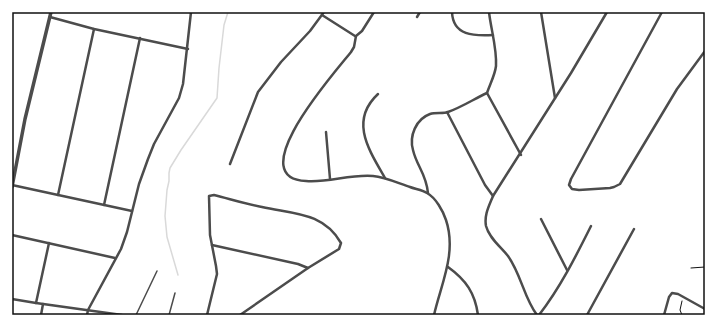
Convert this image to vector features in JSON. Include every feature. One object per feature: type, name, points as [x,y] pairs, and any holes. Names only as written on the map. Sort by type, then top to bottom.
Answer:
[{"type":"street","points":[[52,12],[26,119],[12,186],[132,211]]},
{"type":"street","points":[[87,315],[88,310],[121,249],[139,184],[148,159],[154,144],[179,98],[183,84],[188,49],[191,12]]},
{"type":"street","points":[[374,12],[362,31],[356,36],[354,47],[351,52],[310,104],[292,134],[284,155],[284,168],[291,177],[298,180],[305,181],[373,176],[385,178],[428,193]]},
{"type":"street","points":[[417,18],[420,12]]},
{"type":"street","points":[[452,12],[453,23],[462,32],[481,35],[493,34]]},
{"type":"street","points":[[434,315],[448,267],[449,244],[446,220],[442,210],[428,193],[424,173],[412,149],[412,138],[416,125],[428,115],[446,112],[487,93],[496,65],[496,54],[489,12]]},
{"type":"street","points":[[541,12],[555,99]]},
{"type":"street","points":[[603,12],[604,17]]},
{"type":"street","points":[[591,226],[567,271],[546,306],[538,315],[531,307],[508,256],[495,241],[486,226],[486,213],[493,196],[555,99],[607,12]]},
{"type":"street","points":[[662,12],[571,179],[569,185],[572,189],[610,188],[620,184],[677,89],[705,52]]},
{"type":"street","points":[[230,164],[258,92],[277,67],[300,43],[323,14],[356,36]]},
{"type":"street","points":[[50,17],[188,49]]},
{"type":"street","points":[[58,195],[94,28]]},
{"type":"street","points":[[104,205],[140,38]]},
{"type":"street","points":[[487,93],[520,155]]},
{"type":"street","points":[[378,94],[370,101],[366,109],[363,131],[367,147],[385,178]]},
{"type":"street","points":[[446,112],[485,185],[493,196]]},
{"type":"street","points":[[326,132],[330,179]]},
{"type":"street","points":[[206,315],[217,274],[212,245],[208,203],[209,196],[214,195],[263,208],[312,217],[333,232],[341,243],[336,252],[308,268],[240,315]]},
{"type":"street","points":[[542,219],[567,271]]},
{"type":"street","points":[[587,315],[634,229]]},
{"type":"street","points":[[12,235],[115,258]]},
{"type":"street","points":[[36,303],[49,243]]},
{"type":"street","points":[[212,245],[298,264],[308,268]]},
{"type":"street","points":[[448,267],[470,288],[476,302],[478,315]]},
{"type":"street","points":[[664,315],[670,294],[678,294],[705,309]]},
{"type":"street","points":[[12,298],[36,303],[122,315]]},
{"type":"street","points":[[42,315],[43,304]]},
{"type":"lane","points":[[136,315],[158,270]]},
{"type":"lane","points":[[169,315],[175,294]]},
{"type":"path","points":[[691,268],[705,267]]},
{"type":"path","points":[[682,315],[680,310],[684,297]]},
{"type":"waterway","points":[[178,275],[167,237],[165,216],[169,173],[170,168],[181,150],[217,98],[224,25],[228,12]]}]
